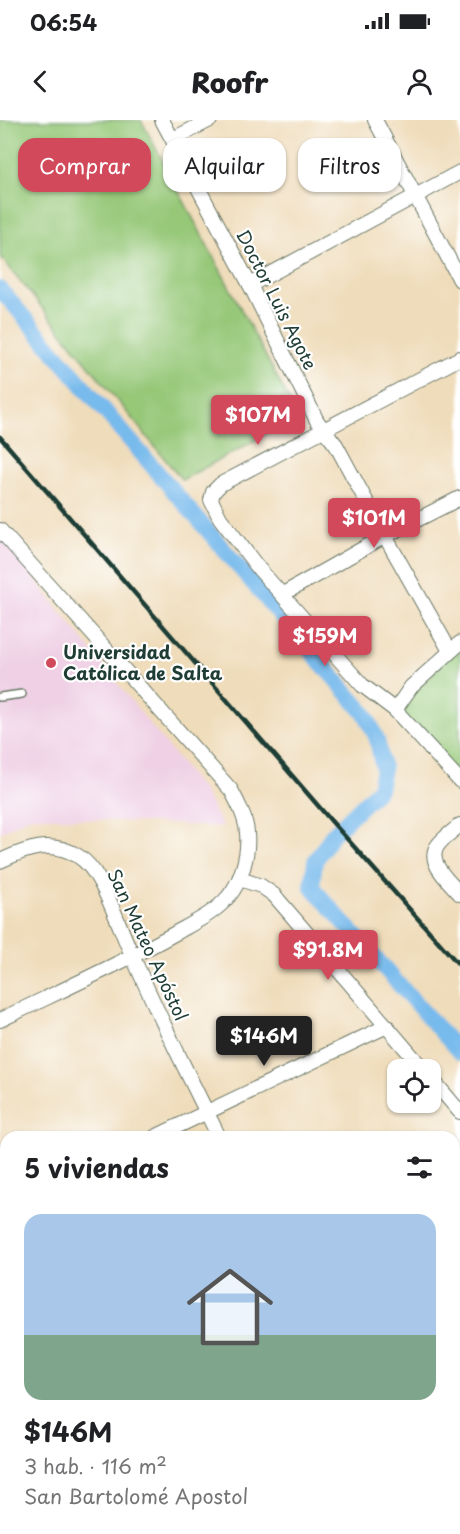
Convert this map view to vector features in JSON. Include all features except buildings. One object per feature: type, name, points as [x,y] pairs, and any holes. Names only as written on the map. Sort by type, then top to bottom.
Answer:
[{"type":"street","name":"Doctor Luis Agote","points":[[162,120],[172,138]]},
{"type":"street","points":[[175,138],[210,120]]},
{"type":"street","points":[[375,120],[460,280]]},
{"type":"street","points":[[250,285],[460,172]]},
{"type":"street","name":"Doctor Luis Agote","points":[[201,192],[317,421],[336,445],[384,536],[455,647]]},
{"type":"street","points":[[460,358],[221,484],[213,492],[211,500],[220,518],[259,569],[362,685],[395,710],[460,781]]},
{"type":"street","points":[[283,594],[384,536],[460,498]]},
{"type":"street","points":[[0,530],[231,790],[240,806],[247,831],[246,851],[240,879],[229,897],[214,910],[132,957],[0,1020]]},
{"type":"street","points":[[395,710],[411,687],[455,647]]},
{"type":"street","points":[[460,825],[438,845],[434,853],[435,863],[460,894]]},
{"type":"street","name":"San Mateo Apóstol","points":[[0,861],[24,850],[44,845],[78,856],[89,866],[99,880],[132,957],[216,1131]]},
{"type":"street","points":[[240,879],[261,886],[274,895],[415,1059]]},
{"type":"street","points":[[167,1131],[387,1026]]},
{"type":"street","points":[[441,1090],[460,1112]]},
{"type":"lane","points":[[0,697],[22,694]]},
{"type":"shaded area","name":"Universidad Católica de Salta","points":[[0,535],[203,791],[223,827],[30,816],[0,833]]},
{"type":"green space","points":[[0,120],[141,120],[151,138],[18,138],[18,192],[151,192],[151,139],[163,162],[163,192],[179,192],[298,417],[182,480],[0,256]]},
{"type":"green space","points":[[460,645],[460,781],[395,710]]},
{"type":"waterway","points":[[0,289],[366,715],[377,739],[383,769],[379,789],[333,834],[315,861],[312,887],[460,1053]]},
{"type":"railway","points":[[0,437],[333,823],[460,966]]},
{"type":"place","name":"Universidad Católica de Salta","points":[[51,663]]}]
